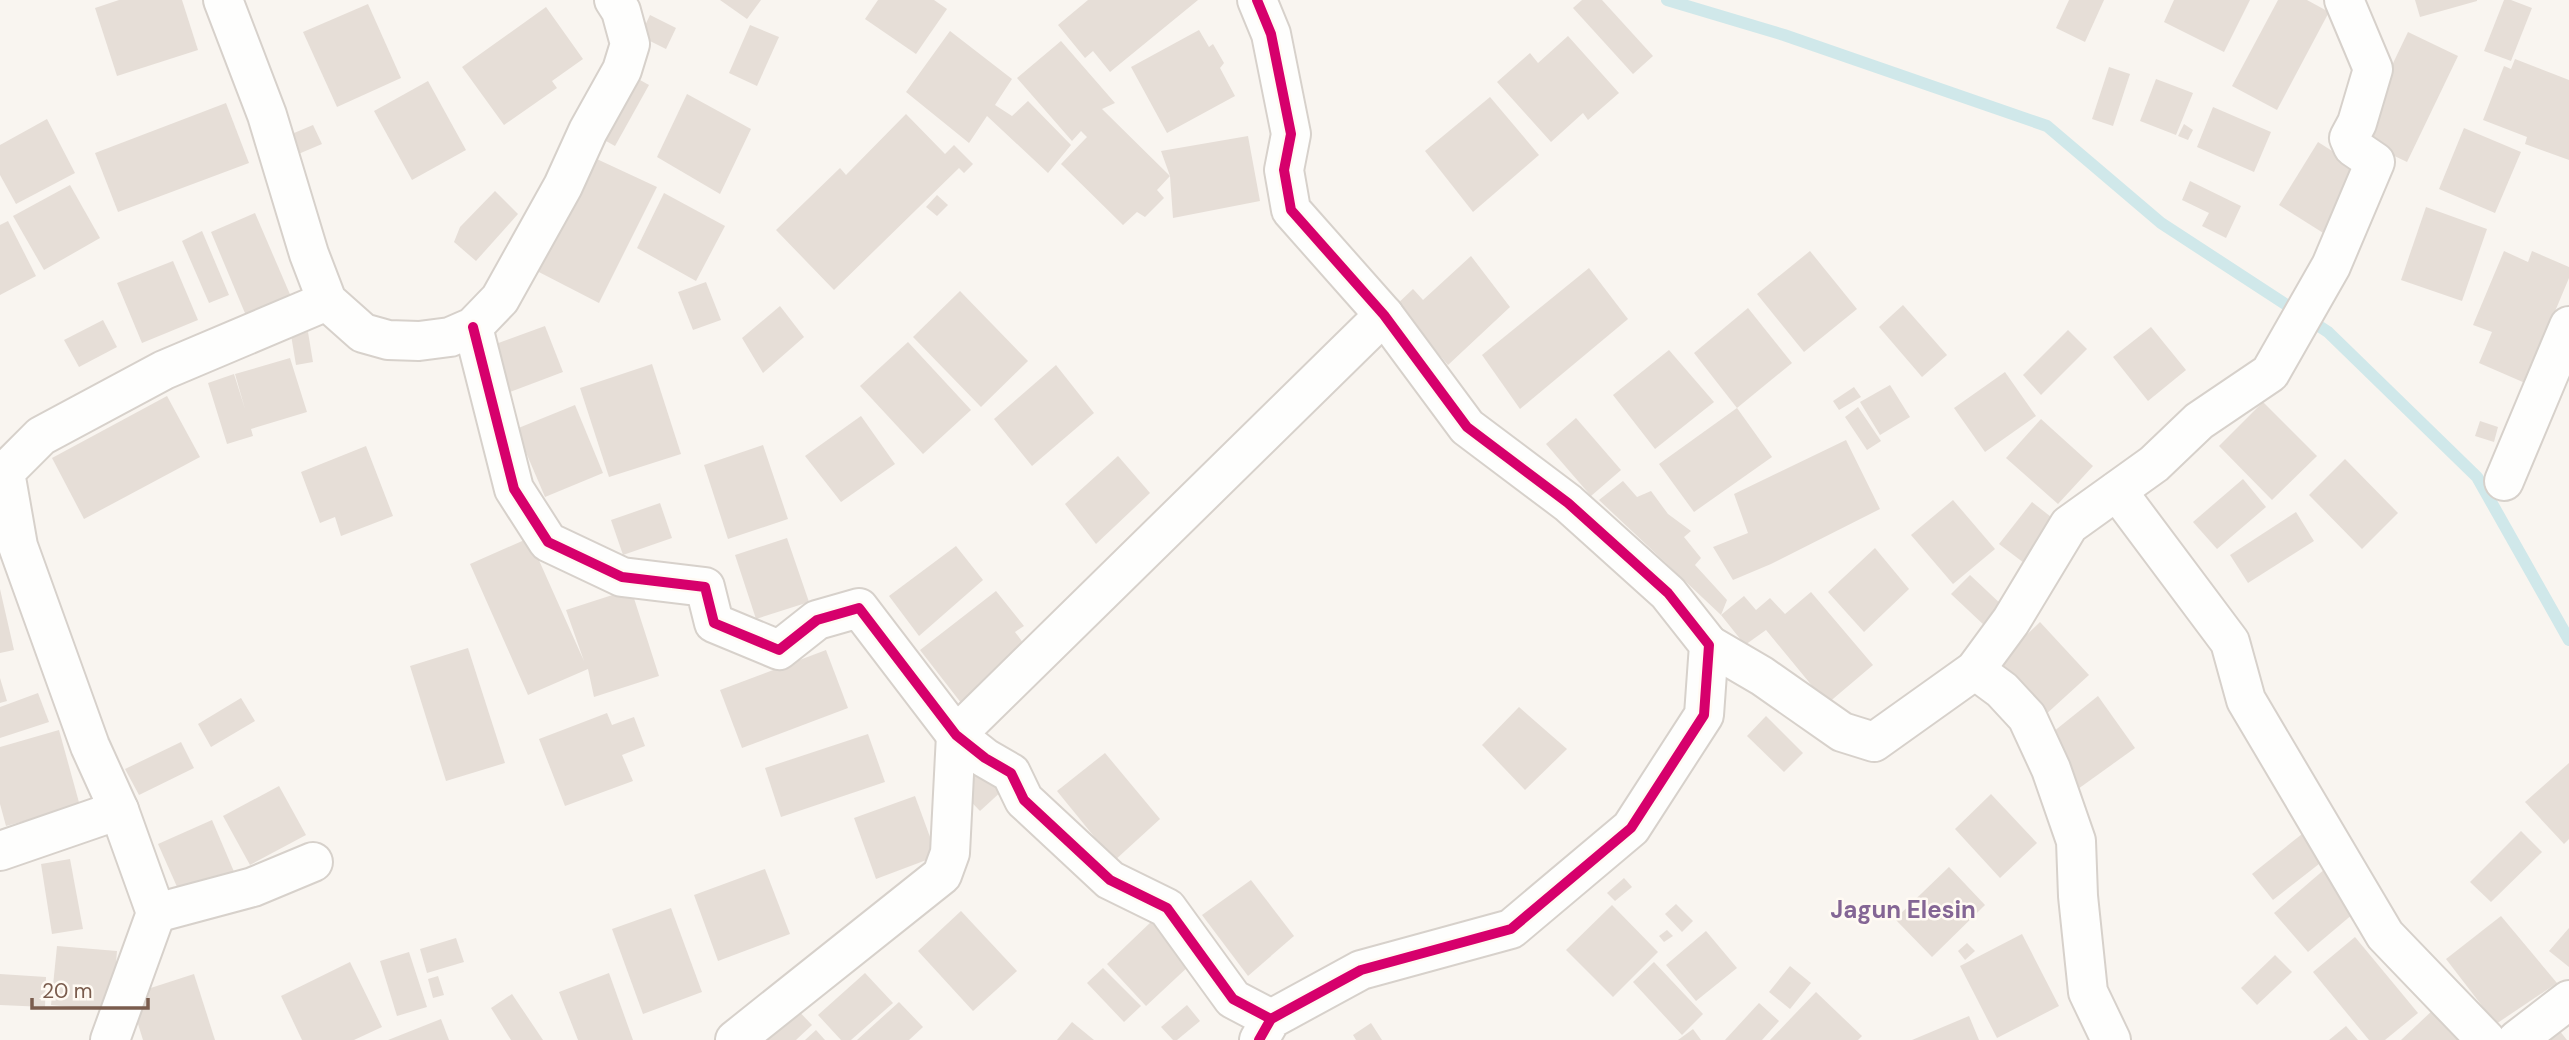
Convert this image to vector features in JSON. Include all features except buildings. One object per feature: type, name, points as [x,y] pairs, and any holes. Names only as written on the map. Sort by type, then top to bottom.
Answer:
[{"type":"street","points":[[223,0],[267,115],[309,254],[327,301],[363,333],[388,340],[419,341],[450,337],[473,327],[500,299],[563,187],[588,131],[622,70],[630,44],[623,4]]},
{"type":"street","points":[[1257,0],[1271,34],[1291,134],[1284,170],[1291,210],[1384,315],[1467,427],[1578,512],[1668,593],[1709,645],[1762,676],[1842,732],[1874,743],[1975,670],[2011,621],[2069,525],[2154,464],[2199,421],[2270,373],[2331,266],[2375,162],[2353,147],[2349,138],[2357,123],[2373,69],[2344,0]]},
{"type":"street","points":[[110,1040],[156,913],[119,810],[90,746],[18,546],[5,472],[41,436],[164,370],[327,301]]},
{"type":"street","points":[[735,1040],[942,876],[950,853],[956,735],[1384,315]]},
{"type":"street","points":[[2504,481],[2569,326]]},
{"type":"street","points":[[473,327],[514,489],[548,542],[622,577],[705,587],[714,623],[779,650],[817,620],[859,608],[956,735],[985,758],[1011,773],[1024,800],[1110,880],[1167,908],[1233,999],[1265,1029],[1361,970],[1511,929],[1631,828],[1704,715],[1709,645]]},
{"type":"street","points":[[2117,491],[2230,642],[2246,700],[2385,935],[2486,1040]]},
{"type":"street","points":[[1975,670],[2002,690],[2027,717],[2050,769],[2076,841],[2078,896],[2088,992],[2111,1040]]},
{"type":"street","points":[[0,851],[119,810]]},
{"type":"street","points":[[156,913],[253,887],[313,862]]},
{"type":"street","points":[[2517,1040],[2569,1000]]},
{"type":"waterway","points":[[1667,0],[1784,35],[2047,126],[2161,223],[2328,332],[2477,477],[2569,640]]},
{"type":"cycle path","points":[[1257,0],[1271,34],[1291,134],[1284,170],[1291,210],[1384,315],[1467,427],[1568,503],[1668,593],[1709,645],[1704,715],[1631,828],[1511,929],[1361,970],[1271,1019],[1259,1040]]},
{"type":"cycle path","points":[[473,327],[514,489],[548,542],[622,577],[705,587],[714,623],[779,650],[817,620],[859,608],[956,735],[985,758],[1011,773],[1024,800],[1110,880],[1167,908],[1233,999],[1271,1019]]},
{"type":"district","name":"Jagun Elesin","points":[[1903,909]]}]
